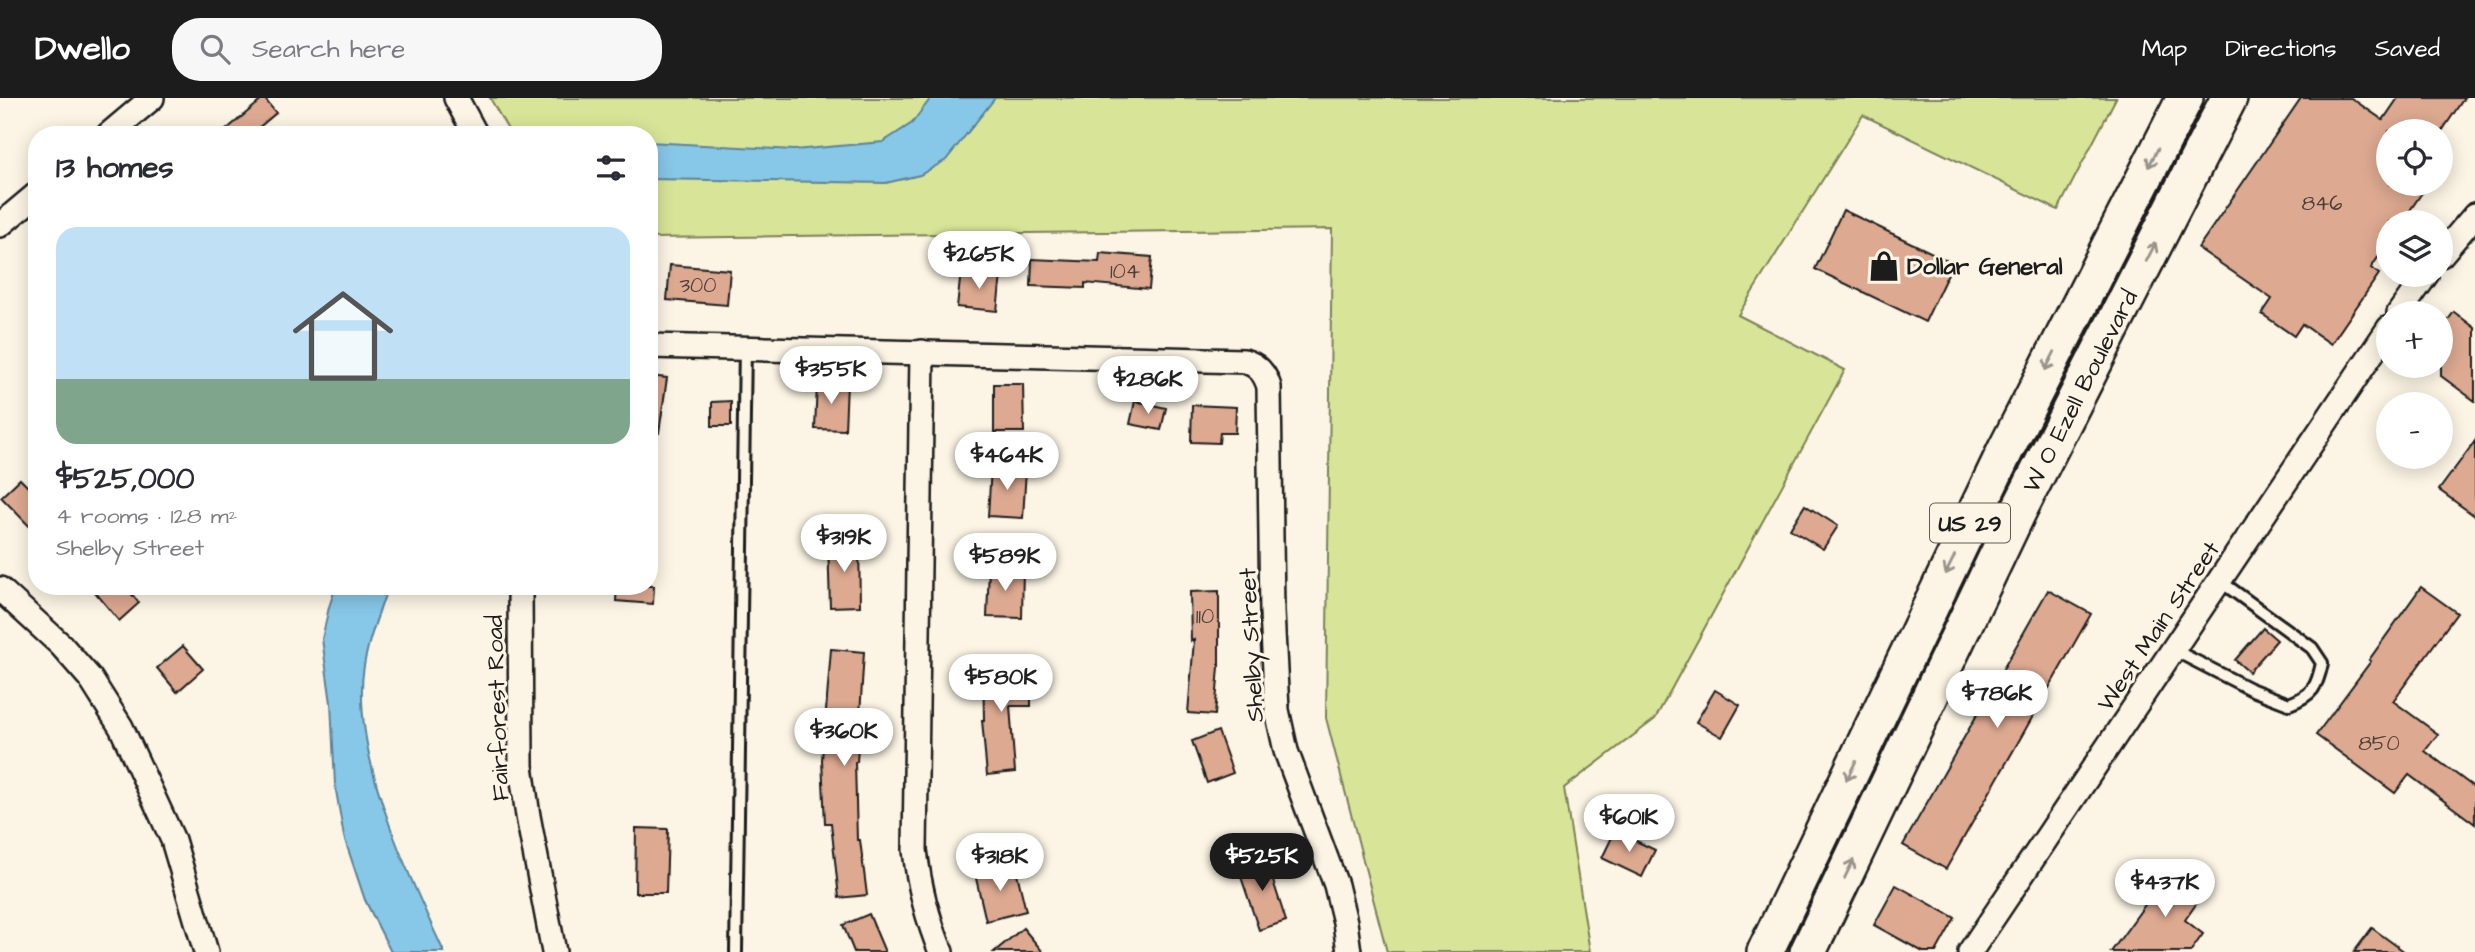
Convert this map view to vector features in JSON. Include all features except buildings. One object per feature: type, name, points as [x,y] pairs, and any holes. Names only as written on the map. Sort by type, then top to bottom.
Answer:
[{"type":"main road","name":"W O Ezell Boulevard","points":[[1765,952],[1965,533],[2185,98]]},
{"type":"main road","name":"W O Ezell Boulevard","points":[[1814,950],[1832,904],[2001,550],[2230,98]]},
{"type":"main road","points":[[2084,294],[2120,313]]},
{"type":"main road","points":[[1965,533],[2001,550]]},
{"type":"main road","points":[[1797,884],[1832,904]]},
{"type":"street","points":[[119,126],[152,98]]},
{"type":"street","points":[[456,98],[471,126]]},
{"type":"street","points":[[0,225],[28,202]]},
{"type":"street","points":[[2453,241],[2475,215]]},
{"type":"street","points":[[658,345],[922,352],[915,850],[922,898],[941,952]]},
{"type":"street","name":"West Main Street","points":[[1970,952],[2376,347]]},
{"type":"street","name":"Shelby Street","points":[[922,352],[1244,361],[1259,368],[1266,377],[1269,387],[1272,612],[1278,710],[1286,751],[1336,886],[1349,952]]},
{"type":"street","points":[[0,589],[61,645],[90,678],[121,727],[173,840],[206,952]]},
{"type":"street","name":"Fairforest Road","points":[[520,595],[522,766],[528,816],[554,952]]},
{"type":"lane","points":[[736,952],[745,346]]},
{"type":"lane","points":[[2174,650],[2250,689],[2289,704],[2305,698],[2318,684],[2322,663],[2312,648],[2220,581]]},
{"type":"green space","points":[[490,98],[2116,98],[2058,210],[1863,115],[1738,315],[1845,370],[1655,719],[1564,788],[1590,952],[1387,952],[1326,718],[1332,229],[658,238],[658,126],[506,126]]},
{"type":"water","points":[[931,98],[995,98],[946,160],[920,175],[886,183],[658,179],[658,142],[794,150],[883,142],[912,123]]},
{"type":"water","points":[[333,595],[385,595],[371,637],[363,676],[364,721],[369,755],[389,824],[444,952],[391,952],[365,900],[344,837],[335,785],[331,703],[322,639]]},
{"type":"place","name":"Dollar General","points":[[1884,266]]}]
